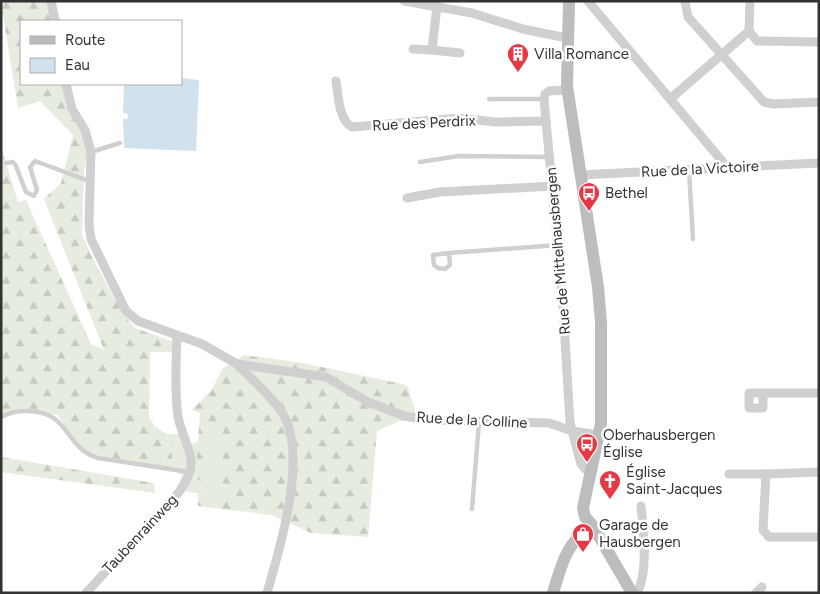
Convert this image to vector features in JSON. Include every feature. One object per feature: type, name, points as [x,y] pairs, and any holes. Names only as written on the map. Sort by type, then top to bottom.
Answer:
[{"type":"street","points":[[51,1],[55,20]]},
{"type":"street","points":[[404,1],[483,16],[523,29],[567,38]]},
{"type":"street","points":[[569,1],[567,38],[568,88],[600,316],[602,414],[593,471],[583,508],[585,517],[593,526],[626,589]]},
{"type":"street","points":[[588,1],[727,167]]},
{"type":"street","points":[[685,1],[688,17],[764,102],[773,104],[819,102]]},
{"type":"street","points":[[750,1],[749,32],[757,41],[819,42]]},
{"type":"street","points":[[432,50],[438,6]]},
{"type":"street","points":[[670,99],[720,54],[749,32]]},
{"type":"street","points":[[414,50],[460,53]]},
{"type":"street","name":"Rue des Perdrix","points":[[336,81],[343,117],[346,123],[352,127],[460,118],[495,122],[546,121]]},
{"type":"street","points":[[66,85],[72,109],[85,130],[91,152]]},
{"type":"street","points":[[544,99],[545,94],[549,91],[568,88]]},
{"type":"street","name":"Rue de Mittelhausbergen","points":[[544,99],[558,245],[572,431],[581,464],[585,469],[593,471]]},
{"type":"street","name":"Rue de la Colline","points":[[91,152],[89,181],[91,239],[126,311],[147,325],[202,344],[236,364],[326,377],[368,402],[404,416],[428,420],[548,423],[572,431],[599,435]]},
{"type":"street","name":"Rue de la Victoire","points":[[580,175],[819,163]]},
{"type":"street","points":[[407,198],[440,192],[553,186]]},
{"type":"street","points":[[177,336],[179,420],[192,453],[190,472]]},
{"type":"street","points":[[236,364],[280,410],[289,429],[294,447],[286,518],[268,593]]},
{"type":"street","points":[[764,394],[819,393]]},
{"type":"street","name":"Taubenrainweg","points":[[86,593],[179,492],[190,472]]},
{"type":"street","points":[[729,474],[819,472]]},
{"type":"street","points":[[766,474],[764,534],[770,537],[814,537]]},
{"type":"street","points":[[637,593],[642,580],[644,547],[641,506]]},
{"type":"street","points":[[544,593],[552,593],[568,551],[576,538],[593,526]]},
{"type":"lane","points":[[489,99],[544,99]]},
{"type":"lane","points":[[91,152],[120,144]]},
{"type":"lane","points":[[420,162],[459,156],[550,157]]},
{"type":"lane","points":[[6,163],[13,162],[26,192],[34,196],[37,190],[30,167],[35,161],[89,181]]},
{"type":"lane","points":[[689,170],[693,239]]},
{"type":"lane","points":[[449,253],[450,265],[445,269],[434,265],[433,255],[449,253],[558,245]]},
{"type":"lane","points":[[1,417],[14,411],[44,413],[59,421],[85,454],[98,458],[190,472]]},
{"type":"lane","points":[[472,509],[480,422]]},
{"type":"green space","points":[[1,1],[50,1],[60,20],[20,20],[20,85],[69,85],[66,103],[84,134],[88,147],[84,173],[82,234],[93,259],[123,314],[135,328],[174,342],[172,352],[150,352],[149,417],[155,427],[167,434],[172,456],[172,469],[82,453],[58,415],[22,409],[1,414],[1,147],[18,202],[26,200],[91,344],[104,350],[44,199],[61,183],[73,135],[40,101],[18,108],[3,15],[1,15]]},
{"type":"green space","points":[[244,355],[303,363],[407,385],[416,414],[377,431],[368,537],[311,533],[272,515],[198,506],[198,494],[207,495],[211,499],[219,499],[226,489],[215,472],[223,458],[224,439],[208,440],[208,472],[204,482],[198,480],[196,471],[200,413],[192,410],[211,391],[223,368]]},
{"type":"green space","points":[[167,434],[181,434],[185,445],[199,442],[196,471],[208,472],[208,440],[224,439],[223,458],[215,472],[226,489],[219,499],[211,499],[207,495],[177,490],[182,475],[172,469],[172,456]]},
{"type":"green space","points":[[1,457],[154,483],[155,493],[1,472]]},
{"type":"water","points":[[182,78],[199,80],[196,151],[124,148],[123,119],[127,119],[128,114],[123,113],[124,85],[182,85]]},
{"type":"place","name":"Villa Romance","points":[[518,73]]},
{"type":"place","name":"Bethel","points":[[589,212]]},
{"type":"place","name":"Oberhausbergen Église","points":[[587,463]]},
{"type":"place","name":"Église Saint-Jacques","points":[[610,500]]},
{"type":"place","name":"Garage de Hausbergen","points":[[583,553]]}]
